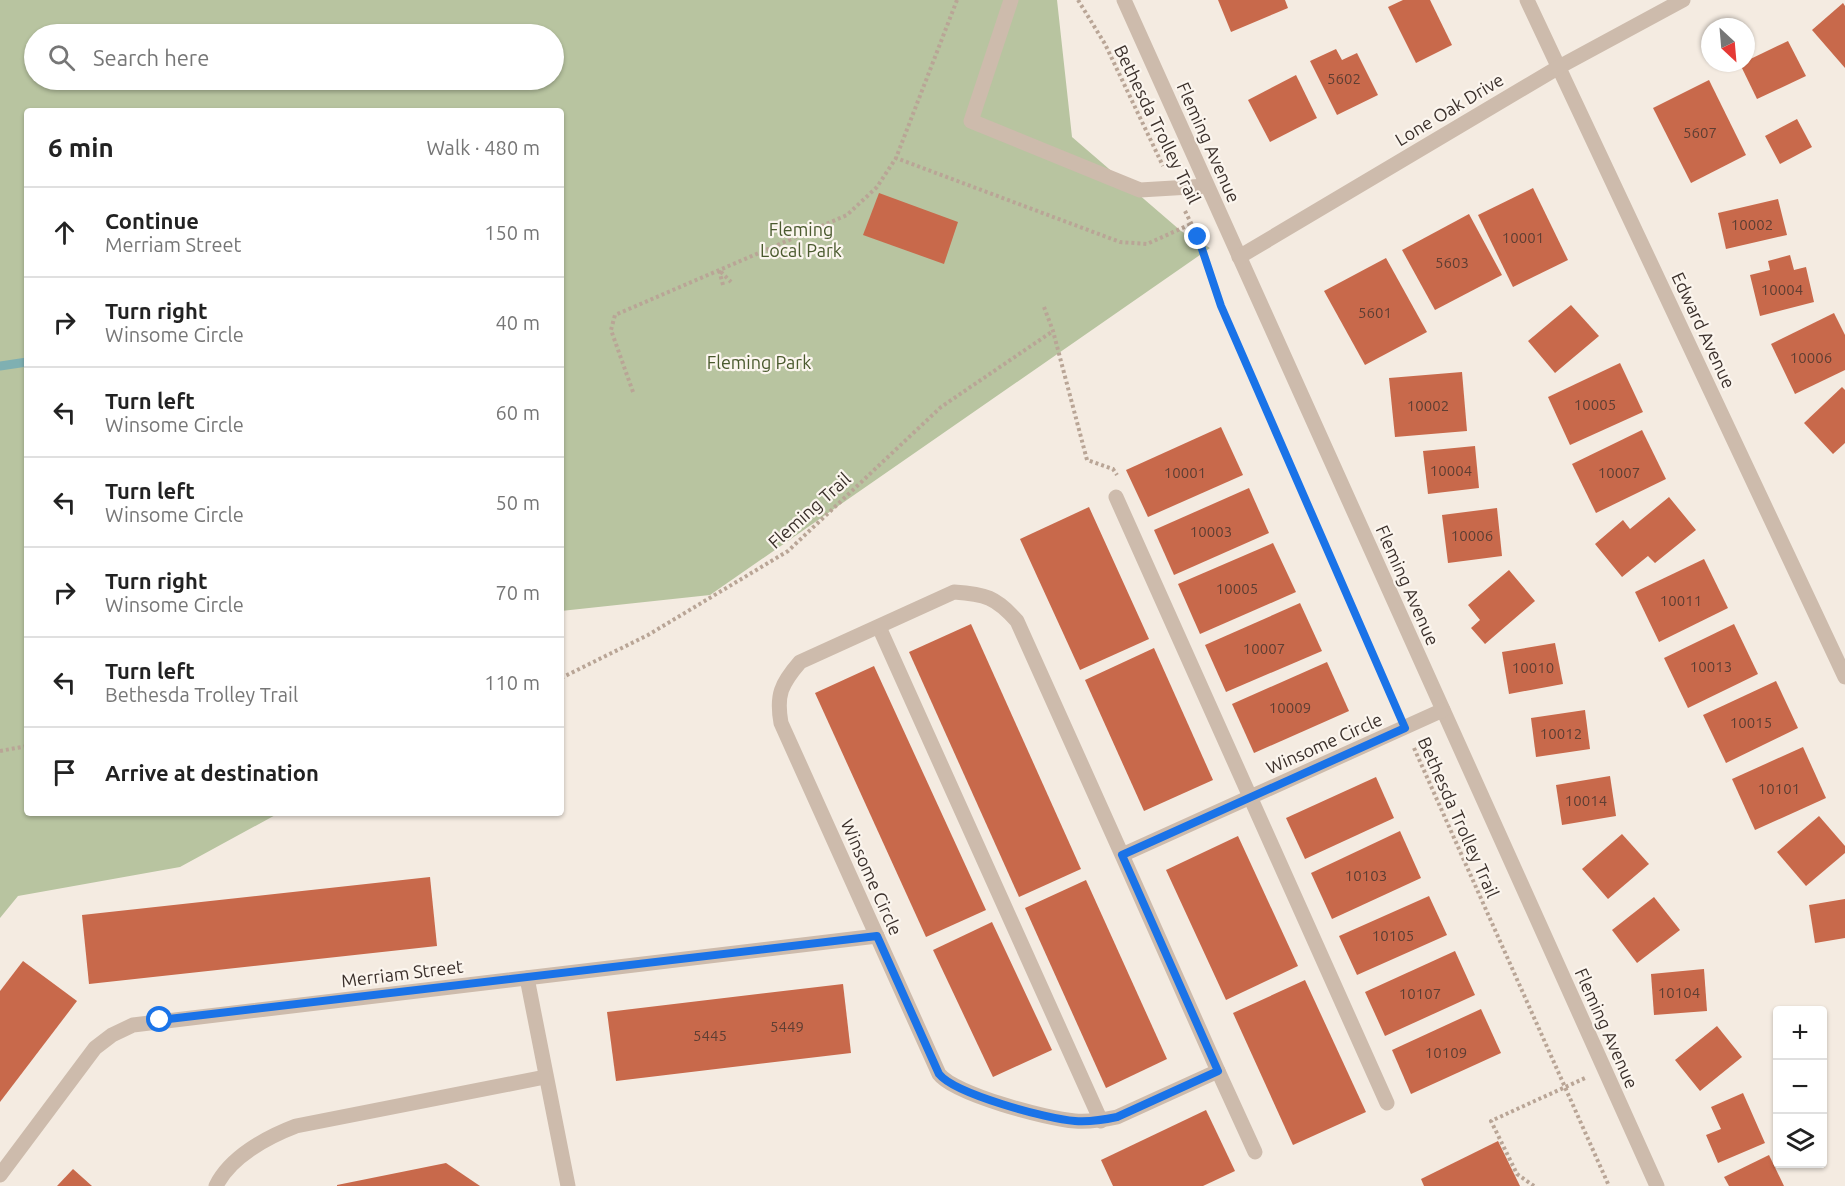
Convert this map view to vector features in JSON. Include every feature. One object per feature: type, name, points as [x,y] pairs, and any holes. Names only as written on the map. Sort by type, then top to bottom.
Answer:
[{"type":"street","points":[[1011,0],[971,121],[1140,190],[1172,186],[1207,186]]},
{"type":"street","name":"Fleming Avenue","points":[[1124,0],[1657,1186]]},
{"type":"street","name":"Edward Avenue","points":[[1527,0],[1845,677]]},
{"type":"street","name":"Lone Oak Drive","points":[[1239,257],[1559,67],[1683,0]]},
{"type":"street","points":[[1116,496],[1387,1103]]},
{"type":"street","name":"Winsome Circle","points":[[954,592],[979,593],[1001,603],[1017,621],[1218,1071],[1117,1117],[1075,1121],[1035,1114],[950,1085],[944,1080],[786,734],[777,700],[787,677],[800,662],[879,627],[954,592]]},
{"type":"street","points":[[879,627],[1101,1120]]},
{"type":"street","name":"Winsome Circle","points":[[1122,855],[1443,710]]},
{"type":"street","name":"Merriam Street","points":[[0,1175],[95,1048],[112,1035],[134,1025],[877,936]]},
{"type":"street","points":[[527,978],[568,1186]]},
{"type":"street","points":[[1218,1071],[1255,1152]]},
{"type":"street","points":[[216,1186],[245,1154],[262,1142],[296,1126],[545,1077]]},
{"type":"path","points":[[633,392],[611,330],[615,315],[847,215],[877,187],[896,158],[957,0]]},
{"type":"path","name":"Bethesda Trolley Trail","points":[[1078,0],[1105,44],[1191,224],[1221,306],[1405,728],[1609,1186]]},
{"type":"path","points":[[896,158],[1120,242],[1147,244],[1191,224]]},
{"type":"path","points":[[719,270],[731,282]]},
{"type":"path","points":[[719,270],[723,285]]},
{"type":"path","points":[[1044,307],[1053,331],[1087,460],[1113,469],[1123,485],[1116,496]]},
{"type":"path","name":"Fleming Trail","points":[[564,677],[648,635],[788,551],[940,407],[1053,331]]},
{"type":"path","points":[[0,751],[24,747]]},
{"type":"path","points":[[1534,1186],[1517,1173],[1491,1121],[1591,1075]]},
{"type":"green space","name":"Fleming Local Park","points":[[0,0],[1057,0],[1072,137],[1181,231],[1210,248],[710,595],[564,611],[564,108],[24,108],[24,816],[274,816],[180,867],[18,896],[0,918]]},
{"type":"building","points":[[1218,0],[1285,0],[1288,8],[1231,32]]},
{"type":"building","points":[[1403,0],[1430,0],[1452,45],[1416,63],[1388,7]]},
{"type":"building","points":[[1843,3],[1845,6],[1845,68],[1812,30]]},
{"type":"building","points":[[1788,41],[1806,76],[1757,99],[1744,72],[1755,72],[1755,57]]},
{"type":"building","points":[[1336,49],[1342,60],[1357,53],[1378,95],[1337,115],[1310,61]]},
{"type":"building","points":[[1296,75],[1317,118],[1270,142],[1248,100]]},
{"type":"building","points":[[1709,80],[1746,155],[1691,183],[1653,108]]},
{"type":"building","points":[[1797,119],[1812,147],[1780,164],[1765,136]]},
{"type":"building","points":[[1533,188],[1568,260],[1513,287],[1478,215]]},
{"type":"building","points":[[879,193],[958,222],[944,264],[863,235]]},
{"type":"building","points":[[1778,199],[1787,235],[1726,249],[1718,213]]},
{"type":"building","points":[[1469,214],[1502,275],[1435,310],[1402,250]]},
{"type":"building","points":[[1790,255],[1794,270],[1806,267],[1814,302],[1760,316],[1750,275],[1770,270],[1768,261]]},
{"type":"building","points":[[1386,258],[1427,332],[1365,365],[1324,291]]},
{"type":"building","points":[[1571,305],[1599,336],[1555,373],[1528,341]]},
{"type":"building","points":[[1834,313],[1845,335],[1845,370],[1795,394],[1771,344]]},
{"type":"building","points":[[1620,363],[1643,412],[1570,445],[1548,397]]},
{"type":"building","points":[[1462,372],[1467,431],[1395,437],[1389,378]]},
{"type":"building","points":[[1842,387],[1845,390],[1845,443],[1833,454],[1804,423]]},
{"type":"building","points":[[1221,427],[1243,475],[1148,517],[1126,470]]},
{"type":"building","points":[[1642,430],[1666,479],[1596,513],[1572,464]]},
{"type":"building","points":[[1475,446],[1479,488],[1428,494],[1423,451]]},
{"type":"building","points":[[1249,488],[1269,533],[1174,575],[1154,530]]},
{"type":"building","points":[[1669,497],[1696,530],[1655,563],[1648,556],[1622,577],[1595,544],[1623,520],[1630,529]]},
{"type":"building","points":[[1089,507],[1149,639],[1080,670],[1020,539]]},
{"type":"building","points":[[1497,508],[1502,556],[1448,563],[1442,515]]},
{"type":"building","points":[[1273,543],[1296,592],[1200,634],[1178,584]]},
{"type":"building","points":[[1704,559],[1728,608],[1659,642],[1635,592]]},
{"type":"building","points":[[1509,570],[1535,601],[1485,644],[1471,628],[1480,620],[1468,605]]},
{"type":"building","points":[[1300,603],[1322,651],[1226,692],[1205,645]]},
{"type":"building","points":[[971,624],[1081,869],[1019,897],[909,652]]},
{"type":"building","points":[[1734,624],[1758,674],[1688,708],[1664,658]]},
{"type":"building","points":[[1555,643],[1563,684],[1509,694],[1502,652]]},
{"type":"building","points":[[1154,648],[1213,780],[1144,811],[1085,680]]},
{"type":"building","points":[[1327,662],[1349,711],[1254,753],[1232,704]]},
{"type":"building","points":[[874,666],[986,910],[926,937],[815,693]]},
{"type":"building","points":[[1776,681],[1798,728],[1726,763],[1703,715]]},
{"type":"building","points":[[1585,710],[1590,749],[1536,757],[1531,718]]},
{"type":"building","points":[[1803,747],[1826,798],[1755,830],[1732,779]]},
{"type":"building","points":[[1610,776],[1616,816],[1562,825],[1556,785]]},
{"type":"building","points":[[1376,777],[1394,818],[1305,859],[1286,818]]},
{"type":"building","points":[[1819,816],[1845,846],[1845,853],[1806,886],[1777,852]]},
{"type":"building","points":[[1400,831],[1421,878],[1332,919],[1311,873]]},
{"type":"building","points":[[1622,834],[1649,864],[1608,899],[1582,869]]},
{"type":"building","points":[[1238,836],[1298,966],[1226,1000],[1166,870]]},
{"type":"building","points":[[430,877],[437,946],[89,984],[82,915]]},
{"type":"building","points":[[1086,880],[1167,1059],[1106,1088],[1025,908]]},
{"type":"building","points":[[1429,896],[1447,935],[1357,975],[1339,936]]},
{"type":"building","points":[[1654,897],[1680,930],[1637,963],[1612,930]]},
{"type":"building","points":[[1845,899],[1845,938],[1815,943],[1809,905]]},
{"type":"building","points":[[992,922],[1052,1050],[993,1077],[933,950]]},
{"type":"building","points":[[1455,951],[1475,995],[1385,1036],[1365,992]]},
{"type":"building","points":[[23,961],[77,1001],[0,1102],[0,991]]},
{"type":"building","points":[[1704,969],[1707,1011],[1654,1015],[1651,974]]},
{"type":"building","points":[[1305,980],[1366,1112],[1293,1145],[1233,1013]]},
{"type":"building","points":[[843,984],[851,1053],[616,1081],[607,1012]]},
{"type":"building","points":[[1481,1009],[1501,1053],[1411,1094],[1392,1050]]},
{"type":"building","points":[[1717,1026],[1742,1057],[1700,1091],[1675,1060]]},
{"type":"building","points":[[1743,1093],[1765,1143],[1718,1163],[1706,1135],[1721,1129],[1711,1107]]},
{"type":"building","points":[[1206,1110],[1235,1171],[1203,1186],[1113,1186],[1101,1160]]},
{"type":"building","points":[[1498,1141],[1520,1186],[1424,1186],[1421,1179]]},
{"type":"building","points":[[1769,1155],[1773,1168],[1775,1168],[1784,1186],[1729,1186],[1724,1177]]},
{"type":"building","points":[[446,1163],[480,1186],[337,1186],[337,1185]]},
{"type":"building","points":[[73,1169],[92,1186],[57,1186]]},
{"type":"waterway","points":[[0,366],[24,362]]},
{"type":"route","points":[[160,1020],[877,936],[939,1074],[950,1085],[1035,1114],[1075,1121],[1101,1120],[1117,1117],[1218,1071],[1122,855],[1405,728],[1221,306],[1198,237]]},
{"type":"park label","name":"Fleming Park","points":[[759,362]]}]
